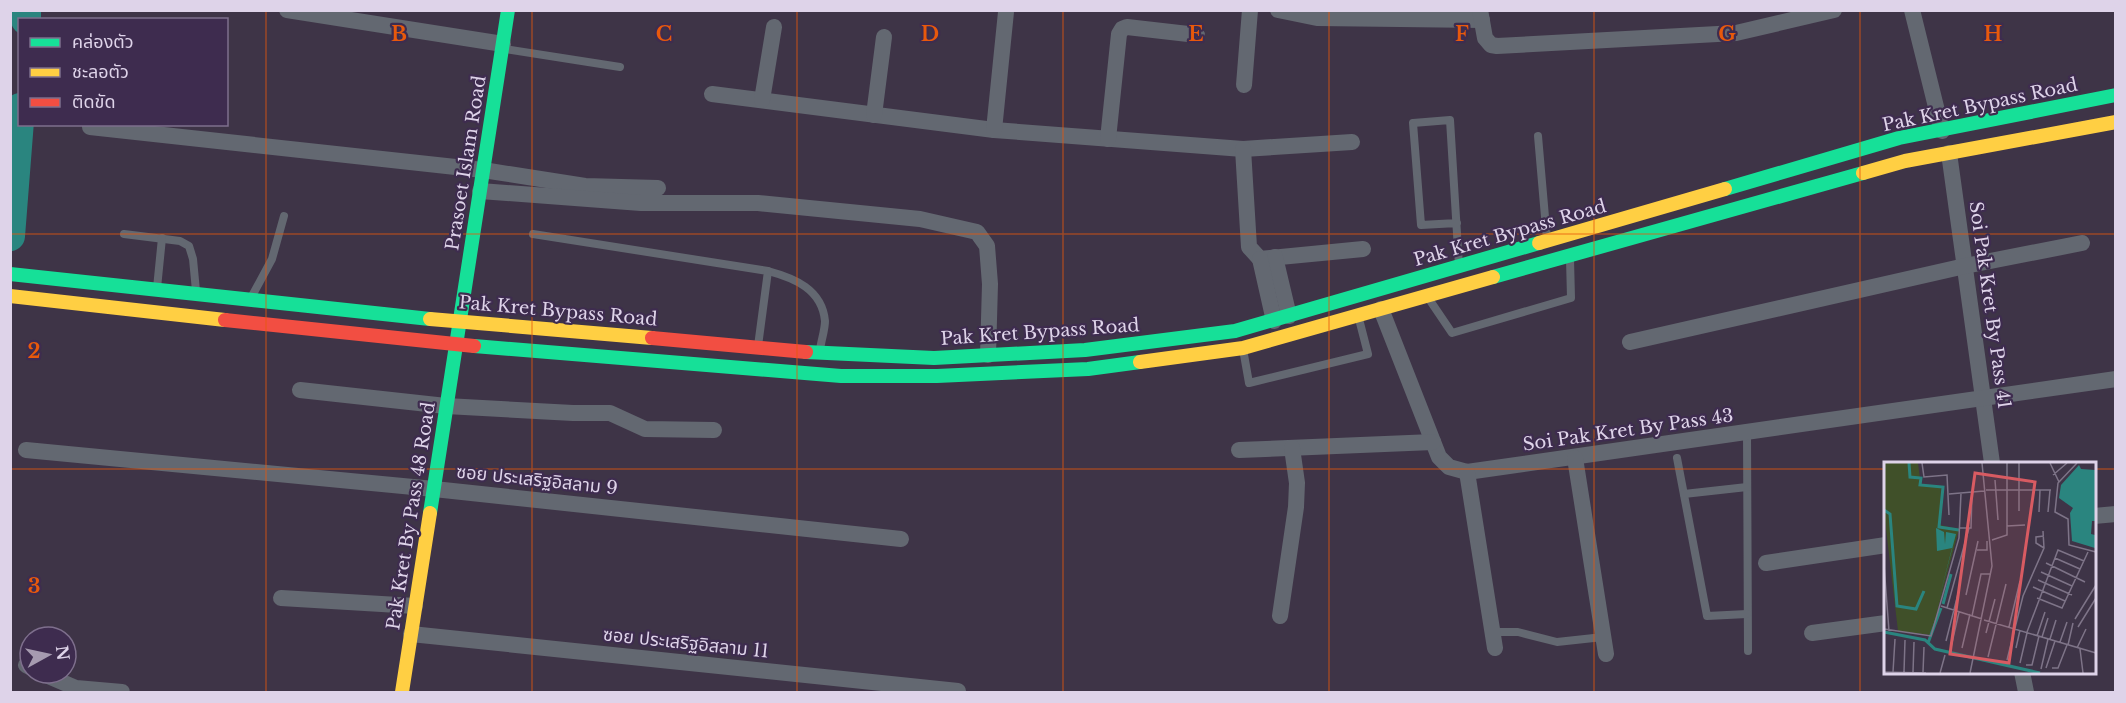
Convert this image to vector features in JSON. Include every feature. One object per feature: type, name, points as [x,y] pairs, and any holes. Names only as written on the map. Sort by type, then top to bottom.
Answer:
[{"type":"main road","name":"Prasoet Islam Road","points":[[456,345],[508,10]]},
{"type":"main road","name":"Pak Kret Bypass Road","points":[[10,274],[250,300],[819,353],[934,358],[1085,350],[1234,331],[1899,138],[2115,95]]},
{"type":"main road","name":"Pak Kret Bypass Road","points":[[10,296],[456,345],[840,376],[937,376],[1088,369],[1243,348],[1905,161],[2115,122]]},
{"type":"main road","name":"Pak Kret By Pass 48 Road","points":[[402,693],[456,345]]},
{"type":"street","points":[[287,10],[503,46]]},
{"type":"street","points":[[1244,85],[1250,10]]},
{"type":"street","points":[[1278,10],[1317,18],[1481,15],[1485,38],[1491,45],[1497,46],[1736,33],[1834,10]]},
{"type":"street","points":[[1912,10],[1942,131]]},
{"type":"street","points":[[994,130],[1006,12]]},
{"type":"street","points":[[762,100],[774,27]]},
{"type":"street","points":[[1108,139],[1119,34],[1122,29],[1127,27],[1197,35]]},
{"type":"street","points":[[874,115],[884,37]]},
{"type":"street","points":[[712,94],[994,130],[1108,139],[1243,149],[1352,142]]},
{"type":"street","points":[[90,127],[483,170],[585,186],[658,188]]},
{"type":"street","points":[[1243,149],[1248,247],[1268,258],[1363,249]]},
{"type":"street","name":"Soi Pak Kret By Pass 41","points":[[1948,153],[1985,399],[1992,462]]},
{"type":"street","points":[[480,191],[641,203],[758,203],[920,219],[977,232],[987,246],[990,284],[988,355]]},
{"type":"street","points":[[1630,342],[1965,266],[2082,243]]},
{"type":"street","points":[[1268,258],[1281,318]]},
{"type":"street","points":[[1381,309],[1439,457],[1444,464],[1467,472],[1494,640]]},
{"type":"street","name":"Soi Pak Kret By Pass 43","points":[[1467,472],[2115,379]]},
{"type":"street","points":[[300,390],[446,406],[573,413],[610,412],[645,429],[714,430]]},
{"type":"street","points":[[1239,450],[1433,442]]},
{"type":"street","points":[[1280,616],[1296,507],[1297,483],[1292,448]]},
{"type":"street","name":"ซอย ประเสริฐอิสลาม 9","points":[[26,450],[434,489],[901,539]]},
{"type":"street","points":[[1575,458],[1606,654]]},
{"type":"street","points":[[2096,516],[2115,514]]},
{"type":"street","points":[[1766,563],[1884,545]]},
{"type":"street","points":[[281,598],[415,606]]},
{"type":"street","points":[[1812,633],[1884,623]]},
{"type":"street","name":"ซอย ประเสริฐอิสลาม 11","points":[[411,634],[958,691]]},
{"type":"street","points":[[2022,673],[2026,693]]},
{"type":"street","points":[[69,685],[76,688],[122,693]]},
{"type":"lane","points":[[503,46],[620,67]]},
{"type":"lane","points":[[1457,223],[1421,225],[1413,123],[1450,120],[1457,223],[1459,266]]},
{"type":"lane","points":[[1538,136],[1547,241]]},
{"type":"lane","points":[[250,300],[272,259],[284,216]]},
{"type":"lane","points":[[124,234],[180,241],[189,246],[194,258],[196,294]]},
{"type":"lane","points":[[532,234],[768,271],[792,278],[810,289],[819,302],[825,321],[819,353]]},
{"type":"lane","points":[[157,289],[162,238]]},
{"type":"lane","points":[[1426,296],[1452,333],[1571,298],[1570,256]]},
{"type":"lane","points":[[758,347],[768,271]]},
{"type":"lane","points":[[1243,348],[1249,383],[1368,354],[1359,315]]},
{"type":"lane","points":[[1747,433],[1748,651]]},
{"type":"lane","points":[[1677,458],[1707,616],[1747,614]]},
{"type":"lane","points":[[1684,494],[1747,487]]},
{"type":"lane","points":[[1494,640],[1518,632],[1557,642],[1603,637]]},
{"type":"waterway","points":[[26,10],[26,18]]},
{"type":"waterway","points":[[10,236],[19,126]]},
{"type":"traffic: fast","points":[[430,513],[508,10]]},
{"type":"traffic: fast","points":[[1725,189],[1899,138],[2116,95]]},
{"type":"traffic: fast","points":[[1493,277],[1863,173]]},
{"type":"traffic: fast","points":[[806,352],[934,358],[1085,350],[1235,331],[1539,243]]},
{"type":"traffic: fast","points":[[10,274],[430,319]]},
{"type":"traffic: fast","points":[[474,346],[841,376],[937,376],[1088,369],[1140,362]]},
{"type":"traffic: slow","points":[[1863,173],[1905,161],[2116,122]]},
{"type":"traffic: slow","points":[[1539,243],[1725,189]]},
{"type":"traffic: slow","points":[[1140,362],[1243,348],[1493,277]]},
{"type":"traffic: slow","points":[[10,296],[225,320]]},
{"type":"traffic: slow","points":[[430,319],[652,338]]},
{"type":"traffic: slow","points":[[402,692],[430,513]]},
{"type":"traffic: jam","points":[[225,320],[474,346]]},
{"type":"traffic: jam","points":[[652,338],[806,352]]}]
